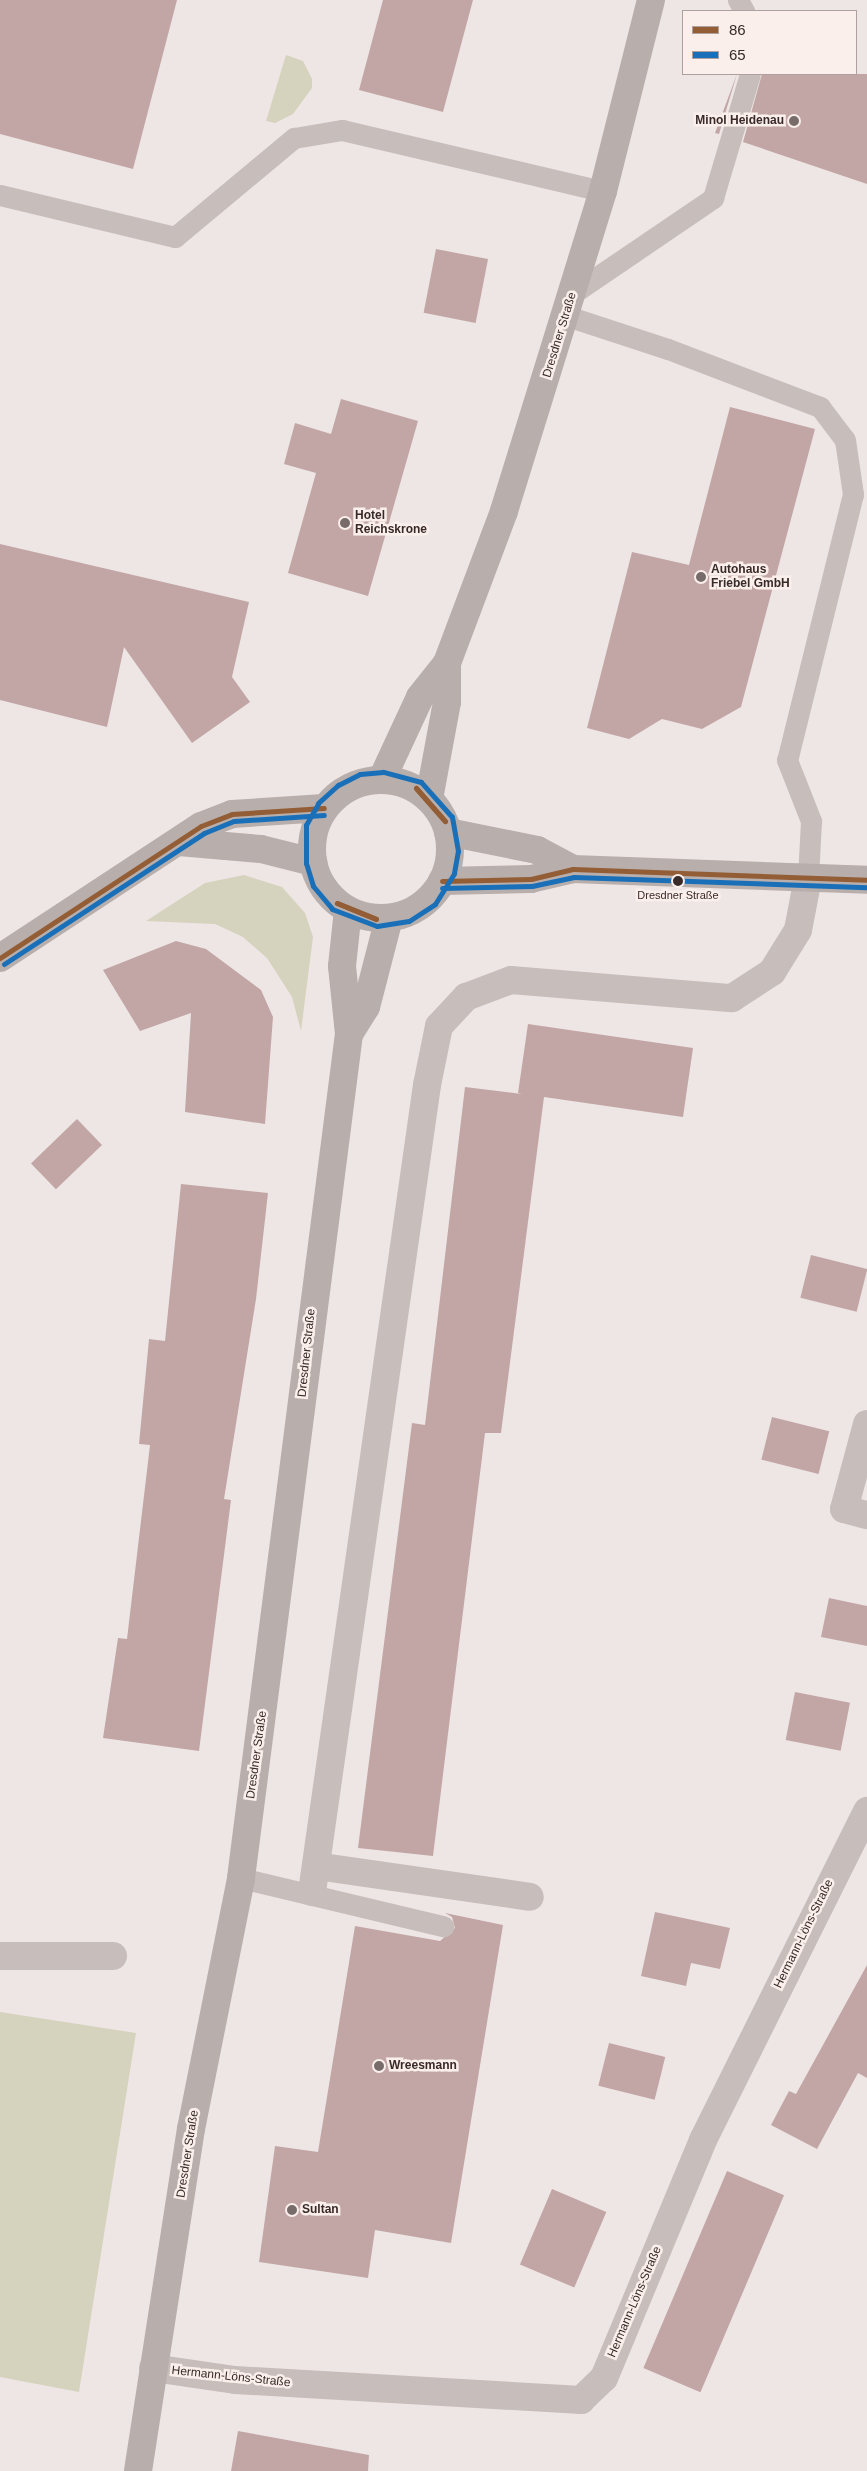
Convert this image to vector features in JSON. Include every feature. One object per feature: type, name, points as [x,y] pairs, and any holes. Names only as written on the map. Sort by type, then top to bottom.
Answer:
[{"type":"street","name":"Dresdner Straße","points":[[382,779],[415,705],[447,663],[504,511],[570,305],[603,191],[651,0]]},
{"type":"street","name":"Dresdner Straße","points":[[429,799],[446,702],[447,663]]},
{"type":"street","points":[[382,779],[416,788],[429,799],[448,832],[451,852],[442,881],[418,908],[389,918],[376,919],[348,910],[320,882],[313,862],[313,827],[324,808],[342,791],[362,781],[382,779]]},
{"type":"street","points":[[0,958],[201,826],[232,814],[324,808]]},
{"type":"street","points":[[448,832],[537,850],[573,869]]},
{"type":"street","points":[[179,842],[261,849],[313,862]]},
{"type":"street","points":[[442,881],[531,879],[573,869],[867,880]]},
{"type":"street","points":[[312,1892],[427,1085],[439,1026],[466,997],[511,980],[732,998],[772,972],[798,930],[808,878]]},
{"type":"street","name":"Dresdner Straße","points":[[138,2471],[191,2128],[241,1878],[349,1034],[342,966],[348,910]]},
{"type":"street","name":"Dresdner Straße","points":[[349,1034],[366,1007],[389,918]]},
{"type":"street","points":[[867,1424],[844,1509],[867,1515]]},
{"type":"street","name":"Hermann-Löns-Straße","points":[[153,2368],[235,2380],[581,2400],[604,2378],[703,2140],[867,1811]]},
{"type":"street","points":[[316,1866],[530,1897]]},
{"type":"street","points":[[0,1956],[113,1956]]},
{"type":"lane","points":[[750,75],[713,198],[570,305],[668,349],[820,407],[845,440],[853,494],[787,760],[811,821],[808,878]]},
{"type":"lane","points":[[0,195],[175,237],[294,138],[342,130],[603,191]]},
{"type":"lane","points":[[241,1878],[312,1892],[443,1926]]},
{"type":"shaded area","points":[[286,55],[303,61],[312,79],[312,88],[293,114],[275,123],[266,121]]},
{"type":"shaded area","points":[[244,875],[282,887],[305,913],[313,937],[301,1031],[292,997],[267,958],[243,937],[215,924],[146,921],[205,883]]},
{"type":"shaded area","points":[[0,2012],[136,2033],[79,2392],[0,2377]]},
{"type":"building","points":[[0,0],[177,0],[133,169],[0,134]]},
{"type":"building","points":[[383,0],[473,0],[443,112],[359,90]]},
{"type":"building","points":[[867,74],[867,184],[743,142],[762,75]]},
{"type":"building","points":[[737,75],[737,75],[719,134],[715,133]]},
{"type":"building","points":[[436,249],[488,259],[476,323],[424,313]]},
{"type":"building","name":"Hotel Reichskrone","points":[[341,399],[418,421],[368,596],[288,573],[316,473],[284,464],[295,423],[331,434]]},
{"type":"building","name":"Autohaus Friebel GmbH","points":[[730,407],[815,429],[741,707],[702,729],[662,719],[629,739],[587,728],[632,552],[689,565]]},
{"type":"building","points":[[0,544],[249,602],[232,677],[250,702],[192,743],[124,647],[107,727],[0,700]]},
{"type":"building","points":[[176,941],[206,949],[261,990],[273,1017],[265,1124],[185,1112],[191,1013],[140,1031],[103,970]]},
{"type":"building","points":[[528,1024],[693,1048],[683,1117],[544,1097],[501,1433],[485,1433],[433,1856],[358,1848],[412,1423],[425,1425],[465,1087],[522,1094],[518,1093]]},
{"type":"building","points":[[77,1119],[102,1145],[56,1189],[31,1163]]},
{"type":"building","points":[[181,1184],[268,1193],[256,1299],[224,1499],[231,1500],[199,1751],[103,1738],[118,1638],[127,1639],[150,1445],[139,1444],[149,1339],[165,1341]]},
{"type":"building","points":[[811,1255],[867,1269],[857,1312],[800,1298]]},
{"type":"building","points":[[772,1417],[829,1431],[819,1474],[761,1460]]},
{"type":"building","points":[[829,1598],[867,1606],[867,1646],[821,1637]]},
{"type":"building","points":[[795,1692],[850,1703],[841,1751],[786,1740]]},
{"type":"building","points":[[655,1912],[730,1928],[720,1969],[691,1963],[686,1986],[641,1976]]},
{"type":"building","points":[[445,1913],[503,1925],[451,2243],[375,2230],[368,2278],[259,2262],[275,2146],[318,2152],[355,1926],[440,1941],[455,1928],[452,1917]]},
{"type":"building","points":[[867,1965],[867,2078],[858,2073],[817,2149],[771,2125],[789,2091],[796,2094]]},
{"type":"building","points":[[609,2043],[665,2057],[655,2100],[598,2086]]},
{"type":"building","points":[[727,2171],[784,2195],[700,2392],[643,2368]]},
{"type":"building","points":[[552,2189],[606,2212],[574,2288],[520,2264]]},
{"type":"building","points":[[238,2431],[369,2455],[368,2471],[231,2471]]},
{"type":"transit line","name":"65","points":[[318,803],[338,785],[360,774],[383,772],[421,782],[452,817],[458,851],[454,873],[435,904],[409,921],[377,926],[332,909],[313,886],[306,863],[306,825],[318,804]]},
{"type":"transit line","name":"86","points":[[416,788],[445,821]]},
{"type":"transit line","name":"86","points":[[416,788],[445,821]]},
{"type":"transit line","name":"86","points":[[0,958],[201,826],[232,814],[324,808]]},
{"type":"transit line","name":"65","points":[[4,964],[204,833],[234,821],[324,815]]},
{"type":"transit line","name":"86","points":[[442,881],[531,879],[573,869],[867,880]]},
{"type":"transit line","name":"65","points":[[442,888],[532,886],[574,877],[867,887]]},
{"type":"transit line","name":"86","points":[[337,903],[376,919]]},
{"type":"transit line","name":"86","points":[[337,903],[376,919]]},
{"type":"place","name":"Minol Heidenau","points":[[794,121]]},
{"type":"place","name":"Hotel Reichskrone","points":[[345,523]]},
{"type":"place","name":"Autohaus Friebel GmbH","points":[[701,577]]},
{"type":"place","name":"Dresdner Straße","points":[[678,881]]},
{"type":"place","name":"Wreesmann","points":[[379,2066]]},
{"type":"place","name":"Sultan","points":[[292,2210]]}]
